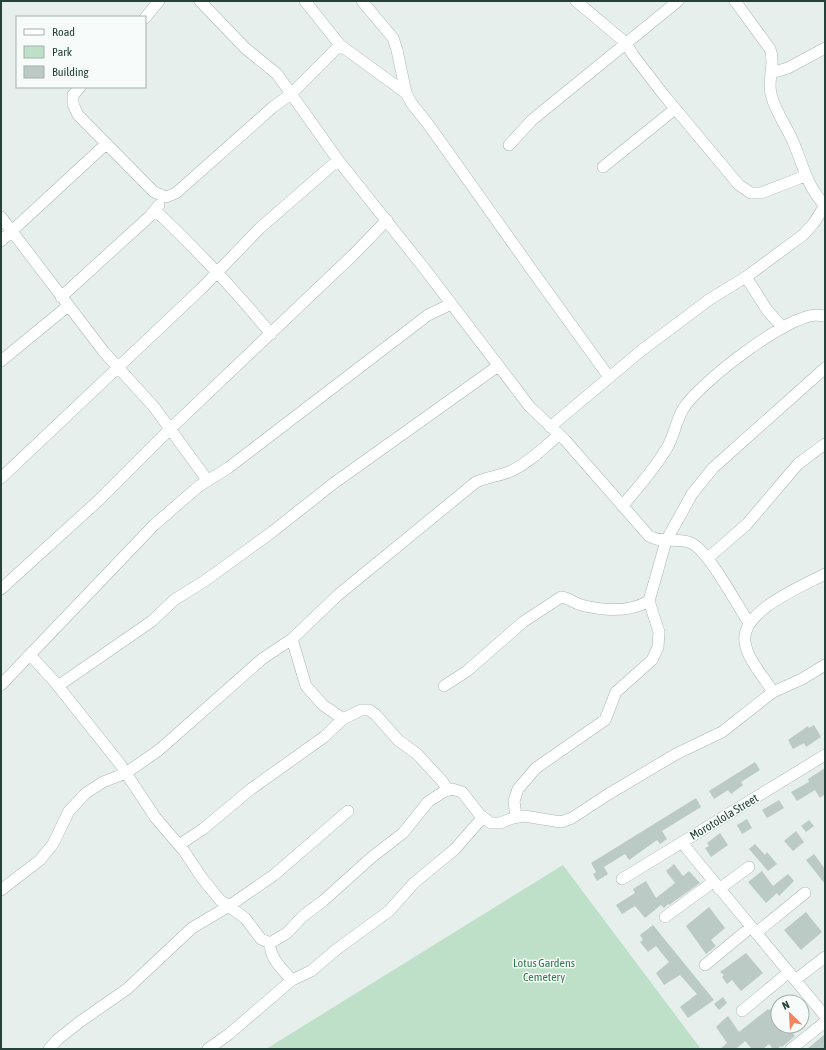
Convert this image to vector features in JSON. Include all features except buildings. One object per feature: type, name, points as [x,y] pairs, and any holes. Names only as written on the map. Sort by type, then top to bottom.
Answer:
[{"type":"street","points":[[146,17],[159,1]]},
{"type":"street","points":[[200,1],[245,48],[276,74],[338,160],[387,220],[530,408],[559,435],[649,536],[656,540],[684,540],[694,544],[705,553],[749,623]]},
{"type":"street","points":[[362,1],[393,38],[406,93],[412,104],[524,256],[565,318],[609,377]]},
{"type":"street","points":[[576,1],[626,43],[633,55],[739,185],[751,193],[761,193],[806,176]]},
{"type":"street","points":[[510,145],[532,120],[678,1]]},
{"type":"street","points":[[550,426],[609,377],[710,299],[746,277],[803,235],[814,223],[825,206],[814,193],[771,94],[773,58],[770,49],[735,1]]},
{"type":"street","points":[[305,2],[340,45],[406,93]]},
{"type":"street","points":[[1,361],[65,301],[156,210],[166,197],[176,193],[291,94],[340,45]]},
{"type":"street","points":[[771,73],[788,68],[825,48]]},
{"type":"street","points":[[79,88],[72,95],[73,104],[78,115],[154,192],[166,197]]},
{"type":"street","points":[[603,167],[676,109]]},
{"type":"street","points":[[1,241],[106,144]]},
{"type":"street","points":[[1,478],[217,272],[260,228],[338,160]]},
{"type":"street","points":[[156,210],[217,272],[271,334]]},
{"type":"street","points":[[1,218],[118,367],[154,407],[208,481]]},
{"type":"street","points":[[1,589],[99,500],[170,429],[271,334],[387,220]]},
{"type":"street","points":[[746,277],[767,310],[784,328]]},
{"type":"street","points":[[1,685],[31,656],[154,525],[199,486],[228,468],[428,315],[451,304]]},
{"type":"street","points":[[622,506],[667,448],[683,409],[701,388],[748,350],[797,320],[816,315],[825,316]]},
{"type":"street","points":[[58,686],[140,630],[174,600],[212,576],[272,532],[334,483],[498,366]]},
{"type":"street","points":[[516,818],[514,801],[518,789],[536,768],[604,720],[616,692],[652,660],[658,646],[659,632],[648,601],[666,541],[692,494],[713,468],[825,368]]},
{"type":"street","points":[[1,890],[40,860],[53,844],[69,811],[86,793],[103,782],[126,773],[159,750],[262,659],[292,639],[338,595],[476,482],[488,476],[510,471],[524,464],[559,435]]},
{"type":"street","points":[[708,558],[747,524],[798,464],[825,444]]},
{"type":"street","points":[[773,692],[751,657],[744,641],[749,623],[762,610],[825,574]]},
{"type":"street","points":[[444,686],[467,671],[523,622],[561,597],[569,598],[580,605],[623,610],[638,607],[648,601]]},
{"type":"street","points":[[292,639],[306,686],[323,705],[343,719]]},
{"type":"street","points":[[31,656],[58,686],[126,773],[155,817],[179,845],[202,878],[220,900],[245,918],[261,939],[270,943],[277,941],[287,933],[303,916],[324,901],[372,857],[403,833],[428,802],[448,790],[452,789],[462,792],[483,817],[491,823],[500,823],[516,818],[539,818],[561,822],[572,818],[607,795],[676,754],[722,732],[773,692],[802,679],[825,665]]},
{"type":"street","points":[[179,845],[203,829],[251,789],[324,737],[343,719],[361,710],[369,710],[376,715],[398,740],[417,754],[442,781],[448,790]]},
{"type":"street","name":"Morotolola Street","points":[[622,879],[825,756]]},
{"type":"street","points":[[49,1049],[58,1039],[81,1020],[127,989],[192,928],[229,906],[274,875],[348,811]]},
{"type":"street","points":[[208,1049],[229,1034],[292,980],[311,971],[337,949],[389,911],[414,883],[455,849],[483,817]]},
{"type":"street","points":[[682,843],[825,1016]]},
{"type":"street","points":[[665,917],[748,867]]},
{"type":"street","points":[[705,965],[805,893]]},
{"type":"street","points":[[270,943],[270,952],[274,960],[292,980]]},
{"type":"street","points":[[742,1011],[792,976],[825,956]]},
{"type":"street","points":[[791,1049],[825,1022]]},
{"type":"green space","name":"Lotus Gardens Cemetery","points":[[563,865],[701,1049],[266,1049]]}]
